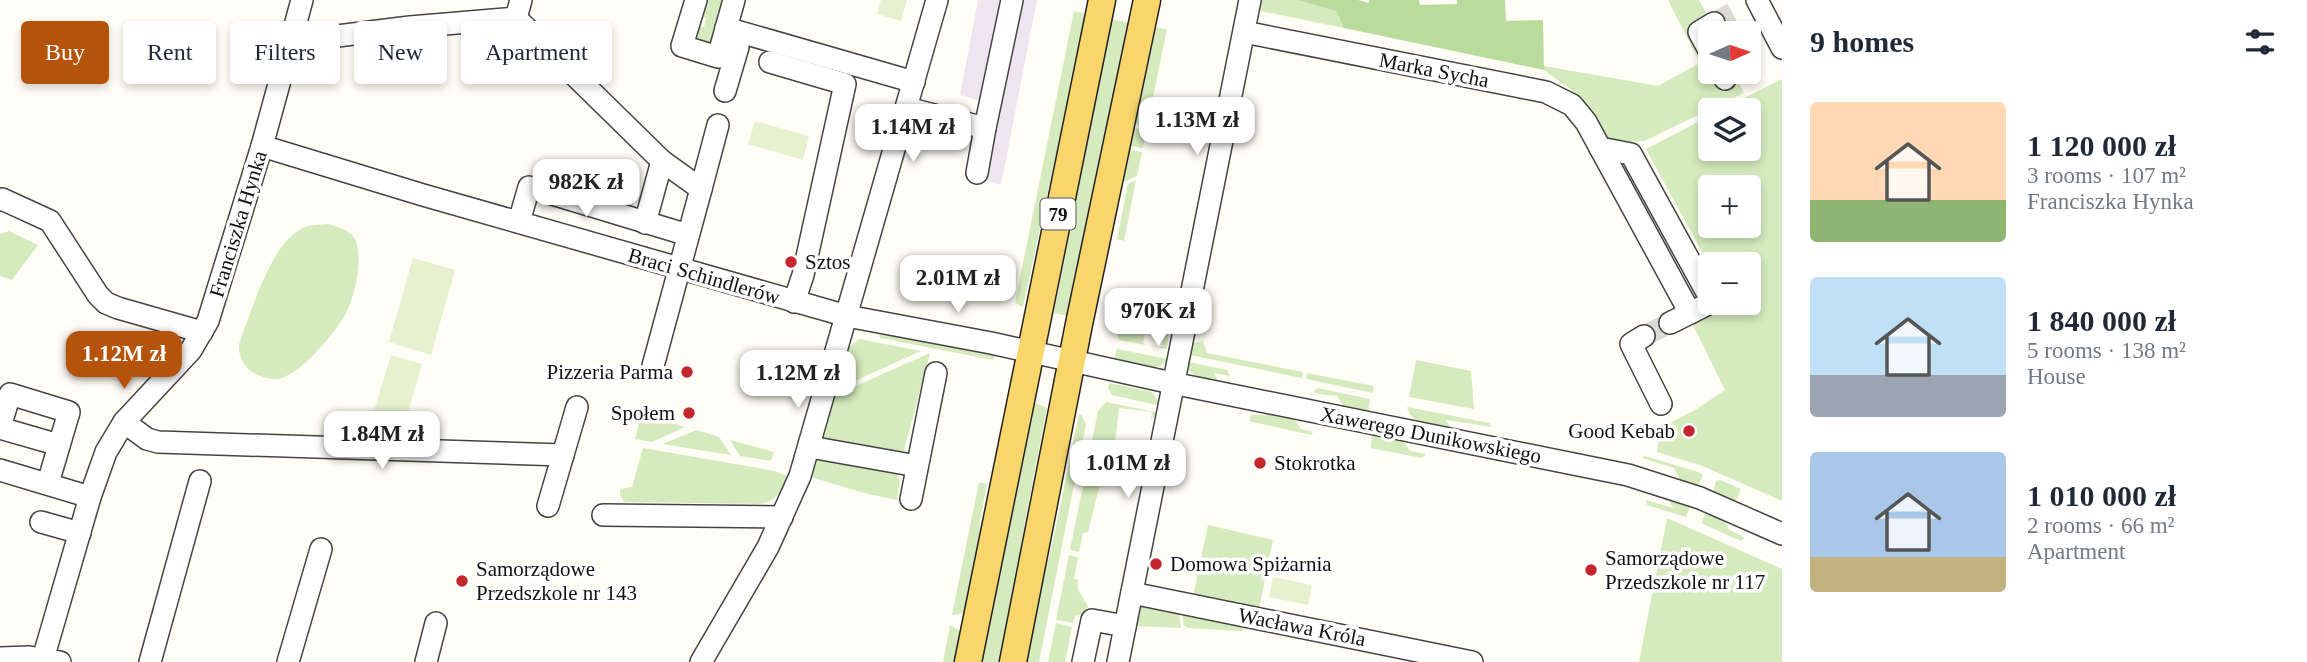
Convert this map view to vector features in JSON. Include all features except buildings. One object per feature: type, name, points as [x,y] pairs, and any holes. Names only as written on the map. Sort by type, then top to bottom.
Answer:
[{"type":"main road","name":"79","points":[[968,662],[1102,0]]},
{"type":"main road","name":"79","points":[[1013,662],[1071,361],[1147,0]]},
{"type":"street","name":"Franciszka Hynka","points":[[297,21],[303,0]]},
{"type":"street","points":[[696,0],[682,46],[718,57],[731,30],[734,0]]},
{"type":"street","points":[[701,662],[768,547],[795,489],[810,447],[937,0]]},
{"type":"street","points":[[977,173],[1012,0]]},
{"type":"street","points":[[1118,662],[1250,0]]},
{"type":"street","points":[[1751,3],[1782,48]]},
{"type":"street","points":[[340,36],[518,9],[662,160],[701,189]]},
{"type":"street","points":[[731,30],[914,82]]},
{"type":"street","points":[[724,91],[738,47],[731,30]]},
{"type":"street","name":"Marka Sycha","points":[[1244,32],[1546,92],[1572,105],[1586,122],[1690,313]]},
{"type":"street","points":[[770,62],[845,84],[803,275],[794,302]]},
{"type":"street","name":"Franciszka Hynka","points":[[51,660],[80,533],[106,452],[124,422],[168,377],[202,332],[212,310],[279,84]]},
{"type":"street","points":[[907,108],[985,128]]},
{"type":"street","points":[[653,366],[718,125]]},
{"type":"street","name":"Braci Schindlerów","points":[[262,146],[794,302],[847,316],[1071,361]]},
{"type":"street","points":[[1600,148],[1631,154],[1698,278]]},
{"type":"street","points":[[645,223],[662,160]]},
{"type":"street","points":[[519,222],[529,187],[688,235]]},
{"type":"street","points":[[0,200],[50,221],[106,303],[202,332]]},
{"type":"street","points":[[1670,323],[1698,308]]},
{"type":"street","points":[[1644,336],[1630,344],[1661,404]]},
{"type":"street","name":"Xawerego Dunikowskiego","points":[[1071,361],[1628,475],[1700,498],[1782,534]]},
{"type":"street","points":[[911,499],[936,373]]},
{"type":"street","points":[[48,484],[69,412],[10,394],[0,428],[59,445]]},
{"type":"street","points":[[548,506],[578,407]]},
{"type":"street","points":[[124,422],[147,439],[158,442],[563,455]]},
{"type":"street","points":[[810,447],[917,466]]},
{"type":"street","points":[[0,470],[90,497]]},
{"type":"street","points":[[150,662],[200,481]]},
{"type":"street","points":[[603,515],[782,517]]},
{"type":"street","points":[[41,522],[80,533]]},
{"type":"street","points":[[288,662],[321,549]]},
{"type":"street","name":"Wacława Króla","points":[[1132,593],[1472,662]]},
{"type":"street","points":[[1083,662],[1091,620],[1125,626]]},
{"type":"street","points":[[426,662],[436,623]]},
{"type":"street","points":[[0,658],[51,660]]},
{"type":"shaded area","points":[[978,0],[1037,0],[1001,185],[965,176],[981,101],[960,95]]},
{"type":"green space","points":[[703,0],[725,0],[713,39],[706,44],[701,44],[694,38],[699,26],[704,27],[706,18],[701,16]]},
{"type":"green space","points":[[881,0],[907,0],[901,21],[877,14]]},
{"type":"green space","points":[[1262,0],[1297,0],[1336,11],[1344,28],[1260,11]]},
{"type":"green space","points":[[1297,0],[1358,0],[1369,3],[1369,0],[1419,0],[1420,5],[1457,4],[1457,0],[1505,0],[1506,21],[1543,20],[1544,70],[1344,28],[1336,11]]},
{"type":"green space","points":[[1668,0],[1699,0],[1710,21],[1698,21],[1698,38],[1691,42],[1698,59]]},
{"type":"green space","points":[[1074,11],[1086,14],[1074,83],[1023,307],[1015,303]]},
{"type":"green space","points":[[1107,18],[1134,24],[1072,317],[1054,313]]},
{"type":"green space","points":[[1154,27],[1167,29],[1147,127],[1135,124]]},
{"type":"green space","points":[[1698,64],[1698,84],[1715,84],[1718,89],[1729,84],[1739,84],[1744,93],[1734,98],[1698,98],[1698,115],[1644,141],[1617,143],[1608,141],[1581,97],[1544,70],[1544,66],[1658,86]]},
{"type":"green space","points":[[1782,79],[1782,501],[1700,465],[1657,452],[1660,428],[1697,409],[1725,390],[1690,319],[1698,314],[1761,315],[1761,252],[1702,252],[1646,149],[1698,122],[1698,161],[1761,161],[1761,98],[1744,98]]},
{"type":"green space","points":[[755,121],[809,136],[803,160],[748,144]]},
{"type":"green space","points":[[1134,128],[1146,131],[1143,148],[1131,146],[1130,150],[1142,152],[1137,176],[1124,182],[1129,136],[1132,136]]},
{"type":"green space","points":[[1136,180],[1124,241],[1117,239],[1128,184]]},
{"type":"green space","points":[[328,224],[343,229],[352,235],[356,242],[358,274],[346,313],[326,342],[296,371],[277,379],[258,375],[244,363],[239,344],[263,281],[290,238],[304,227]]},
{"type":"green space","points":[[9,231],[38,245],[12,280],[0,276],[0,234]]},
{"type":"green space","points":[[413,258],[455,270],[431,355],[389,342]]},
{"type":"green space","points":[[1118,316],[1165,327],[1169,334],[1167,349],[1149,346],[1162,347],[1165,329],[1147,325],[1143,342],[1146,345],[1119,340],[1115,330]]},
{"type":"green space","points":[[879,331],[996,354],[993,360],[880,338]]},
{"type":"green space","points":[[859,339],[921,351],[835,390],[847,349]]},
{"type":"green space","points":[[1203,341],[1207,353],[1303,372],[1302,378],[1190,355],[1193,343]]},
{"type":"green space","points":[[1117,349],[1168,359],[1161,366],[1154,367],[1114,358]]},
{"type":"green space","points":[[930,353],[901,453],[825,442],[822,438],[833,396]]},
{"type":"green space","points":[[391,355],[422,364],[405,423],[373,414]]},
{"type":"green space","points":[[1416,360],[1471,371],[1474,409],[1409,397]]},
{"type":"green space","points":[[1184,361],[1227,370],[1230,376],[1214,373],[1219,383],[1203,379],[1190,371]]},
{"type":"green space","points":[[1307,373],[1374,386],[1373,393],[1306,379]]},
{"type":"green space","points":[[1109,383],[1152,392],[1161,406],[1112,395]]},
{"type":"green space","points":[[1317,388],[1370,399],[1368,413],[1345,408],[1337,396],[1314,392]]},
{"type":"green space","points":[[1028,400],[1047,408],[1024,527],[1005,662],[976,662]]},
{"type":"green space","points":[[1106,402],[1159,413],[1151,419],[1152,412],[1119,408],[1112,470],[1104,469],[1101,479],[1085,476],[1098,411]]},
{"type":"green space","points":[[1407,407],[1489,423],[1492,427],[1446,420],[1451,429],[1431,426],[1418,422]]},
{"type":"green space","points":[[641,414],[685,427],[652,442],[635,439]]},
{"type":"green space","points":[[1079,414],[1086,424],[1039,662],[1023,662],[1053,540]]},
{"type":"green space","points":[[1279,414],[1293,417],[1301,429],[1313,432],[1311,435],[1249,421],[1251,415]]},
{"type":"green space","points":[[697,430],[719,437],[731,455],[662,444]]},
{"type":"green space","points":[[1372,433],[1402,439],[1410,451],[1426,454],[1422,458],[1371,448]]},
{"type":"green space","points":[[730,440],[774,452],[771,461],[740,456]]},
{"type":"green space","points":[[643,448],[775,471],[787,476],[778,494],[772,500],[761,504],[624,502],[620,489],[632,487]]},
{"type":"green space","points":[[1645,456],[1701,473],[1703,476],[1697,487],[1681,482],[1674,468],[1642,458]]},
{"type":"green space","points":[[820,458],[896,471],[900,482],[897,500],[811,477]]},
{"type":"green space","points":[[1720,480],[1741,489],[1737,499],[1733,501],[1713,492],[1716,481]]},
{"type":"green space","points":[[1084,481],[1100,484],[1088,532],[1083,533],[1079,552],[1070,550]]},
{"type":"green space","points":[[979,482],[987,484],[980,522],[977,564],[965,613],[952,615]]},
{"type":"green space","points":[[1667,496],[1691,504],[1686,517],[1647,505],[1646,500],[1673,508]]},
{"type":"green space","points":[[1706,510],[1723,517],[1728,529],[1745,538],[1741,541],[1703,524]]},
{"type":"green space","points":[[1667,518],[1782,569],[1782,662],[1639,662]]},
{"type":"green space","points":[[1208,525],[1273,540],[1259,609],[1193,596]]},
{"type":"green space","points":[[1069,555],[1078,557],[1074,579],[1078,580],[1078,590],[1088,606],[1087,614],[1075,616],[1073,623],[1056,620]]},
{"type":"green space","points":[[1273,577],[1312,585],[1308,605],[1269,597]]},
{"type":"green space","points":[[1140,603],[1178,606],[1181,628],[1135,626]]},
{"type":"green space","points":[[1181,606],[1250,620],[1242,631],[1187,628],[1184,626]]},
{"type":"green space","points":[[1056,623],[1072,627],[1065,662],[1048,662]]},
{"type":"green space","points":[[950,625],[961,632],[955,662],[943,662]]},
{"type":"tunnel","points":[[1718,21],[1740,9]]},
{"type":"tunnel","points":[[1644,336],[1670,323]]},
{"type":"place","name":"Sztos","points":[[791,262]]},
{"type":"place","name":"Pizzeria Parma","points":[[687,372]]},
{"type":"place","name":"Społem","points":[[689,413]]},
{"type":"place","name":"Good Kebab","points":[[1689,431]]},
{"type":"place","name":"Stokrotka","points":[[1260,463]]},
{"type":"place","name":"Domowa Spiżarnia","points":[[1156,564]]},
{"type":"place","name":"Samorządowe Przedszkole nr 117","points":[[1591,570]]},
{"type":"place","name":"Samorządowe Przedszkole nr 143","points":[[462,581]]}]
